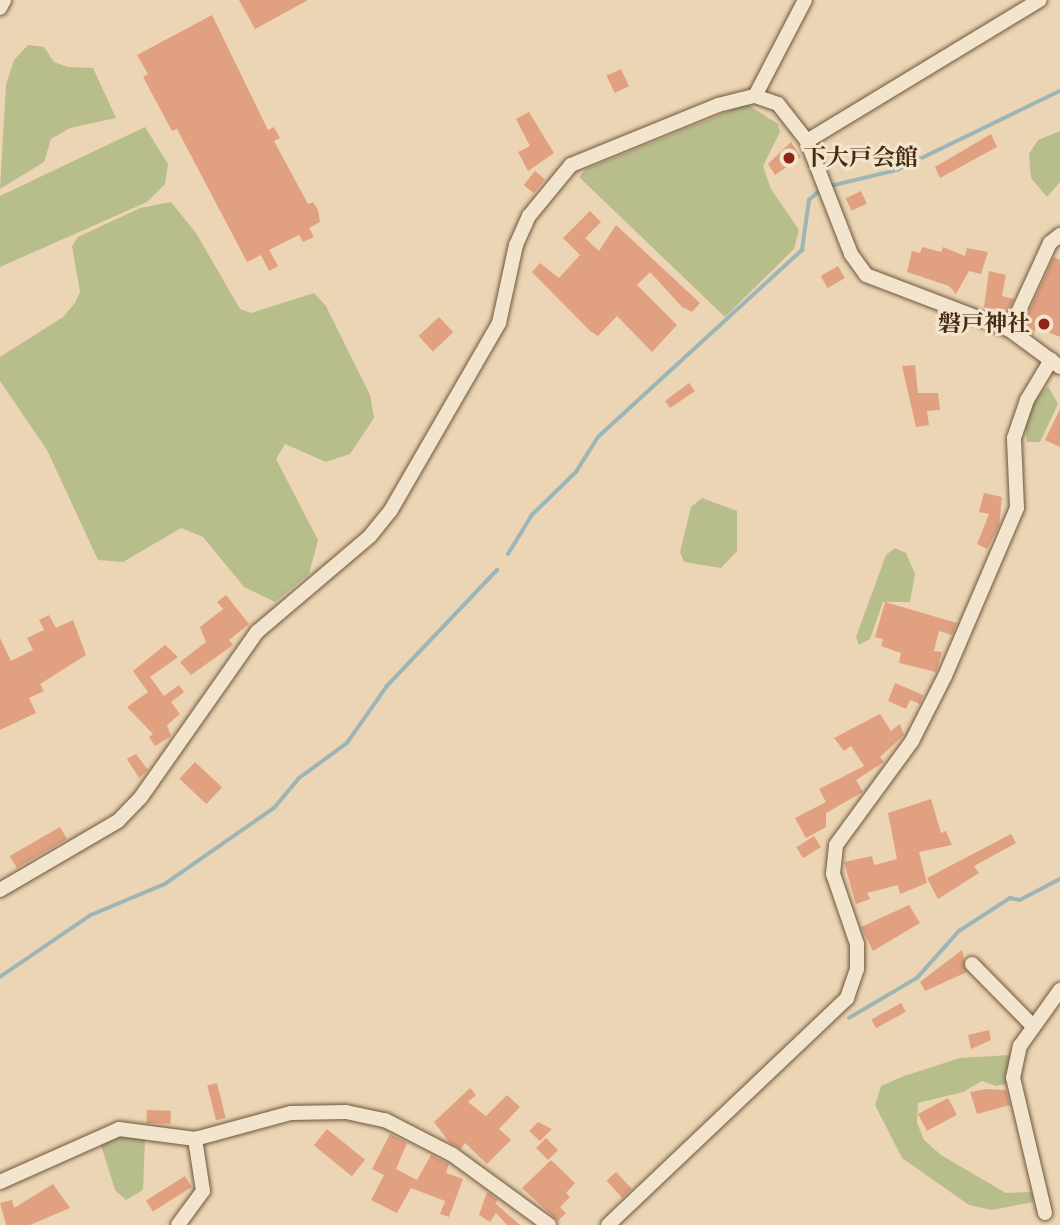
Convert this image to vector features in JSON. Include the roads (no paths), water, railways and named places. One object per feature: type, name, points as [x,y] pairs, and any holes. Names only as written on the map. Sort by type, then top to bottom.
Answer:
[{"type":"street","points":[[0,8],[4,0]]},
{"type":"street","points":[[755,96],[805,0]]},
{"type":"street","points":[[807,142],[1040,0]]},
{"type":"street","points":[[0,890],[118,821],[141,797],[257,632],[370,536],[391,510],[499,323],[516,245],[546,189],[571,165],[718,105],[755,96],[778,104],[807,142],[851,254],[866,275],[1010,330],[1056,363],[1027,400],[1014,438],[1017,508],[945,676],[912,741],[836,845],[834,874],[857,944],[857,969],[847,998],[608,1225]]},
{"type":"street","points":[[1010,330],[1050,243],[1060,235]]},
{"type":"street","points":[[972,964],[1033,1026]]},
{"type":"street","points":[[1045,1213],[1014,1086],[1020,1046],[1060,990]]},
{"type":"street","points":[[0,1182],[120,1129],[195,1139],[291,1113],[346,1112],[385,1120],[484,1174],[549,1225]]},
{"type":"street","points":[[178,1225],[203,1191],[195,1139]]},
{"type":"waterway","points":[[830,186],[897,170],[1060,91]]},
{"type":"waterway","points":[[508,554],[532,515],[576,472],[598,437],[802,250],[809,200],[823,188]]},
{"type":"waterway","points":[[0,977],[91,915],[165,884],[274,808],[298,779],[347,743],[387,686],[497,570]]},
{"type":"waterway","points":[[849,1018],[917,978],[959,931],[1010,898],[1020,900],[1060,879]]},
{"type":"place","name":"下大戸会館","points":[[789,158]]},
{"type":"place","name":"磐戸神社","points":[[1044,324]]}]
